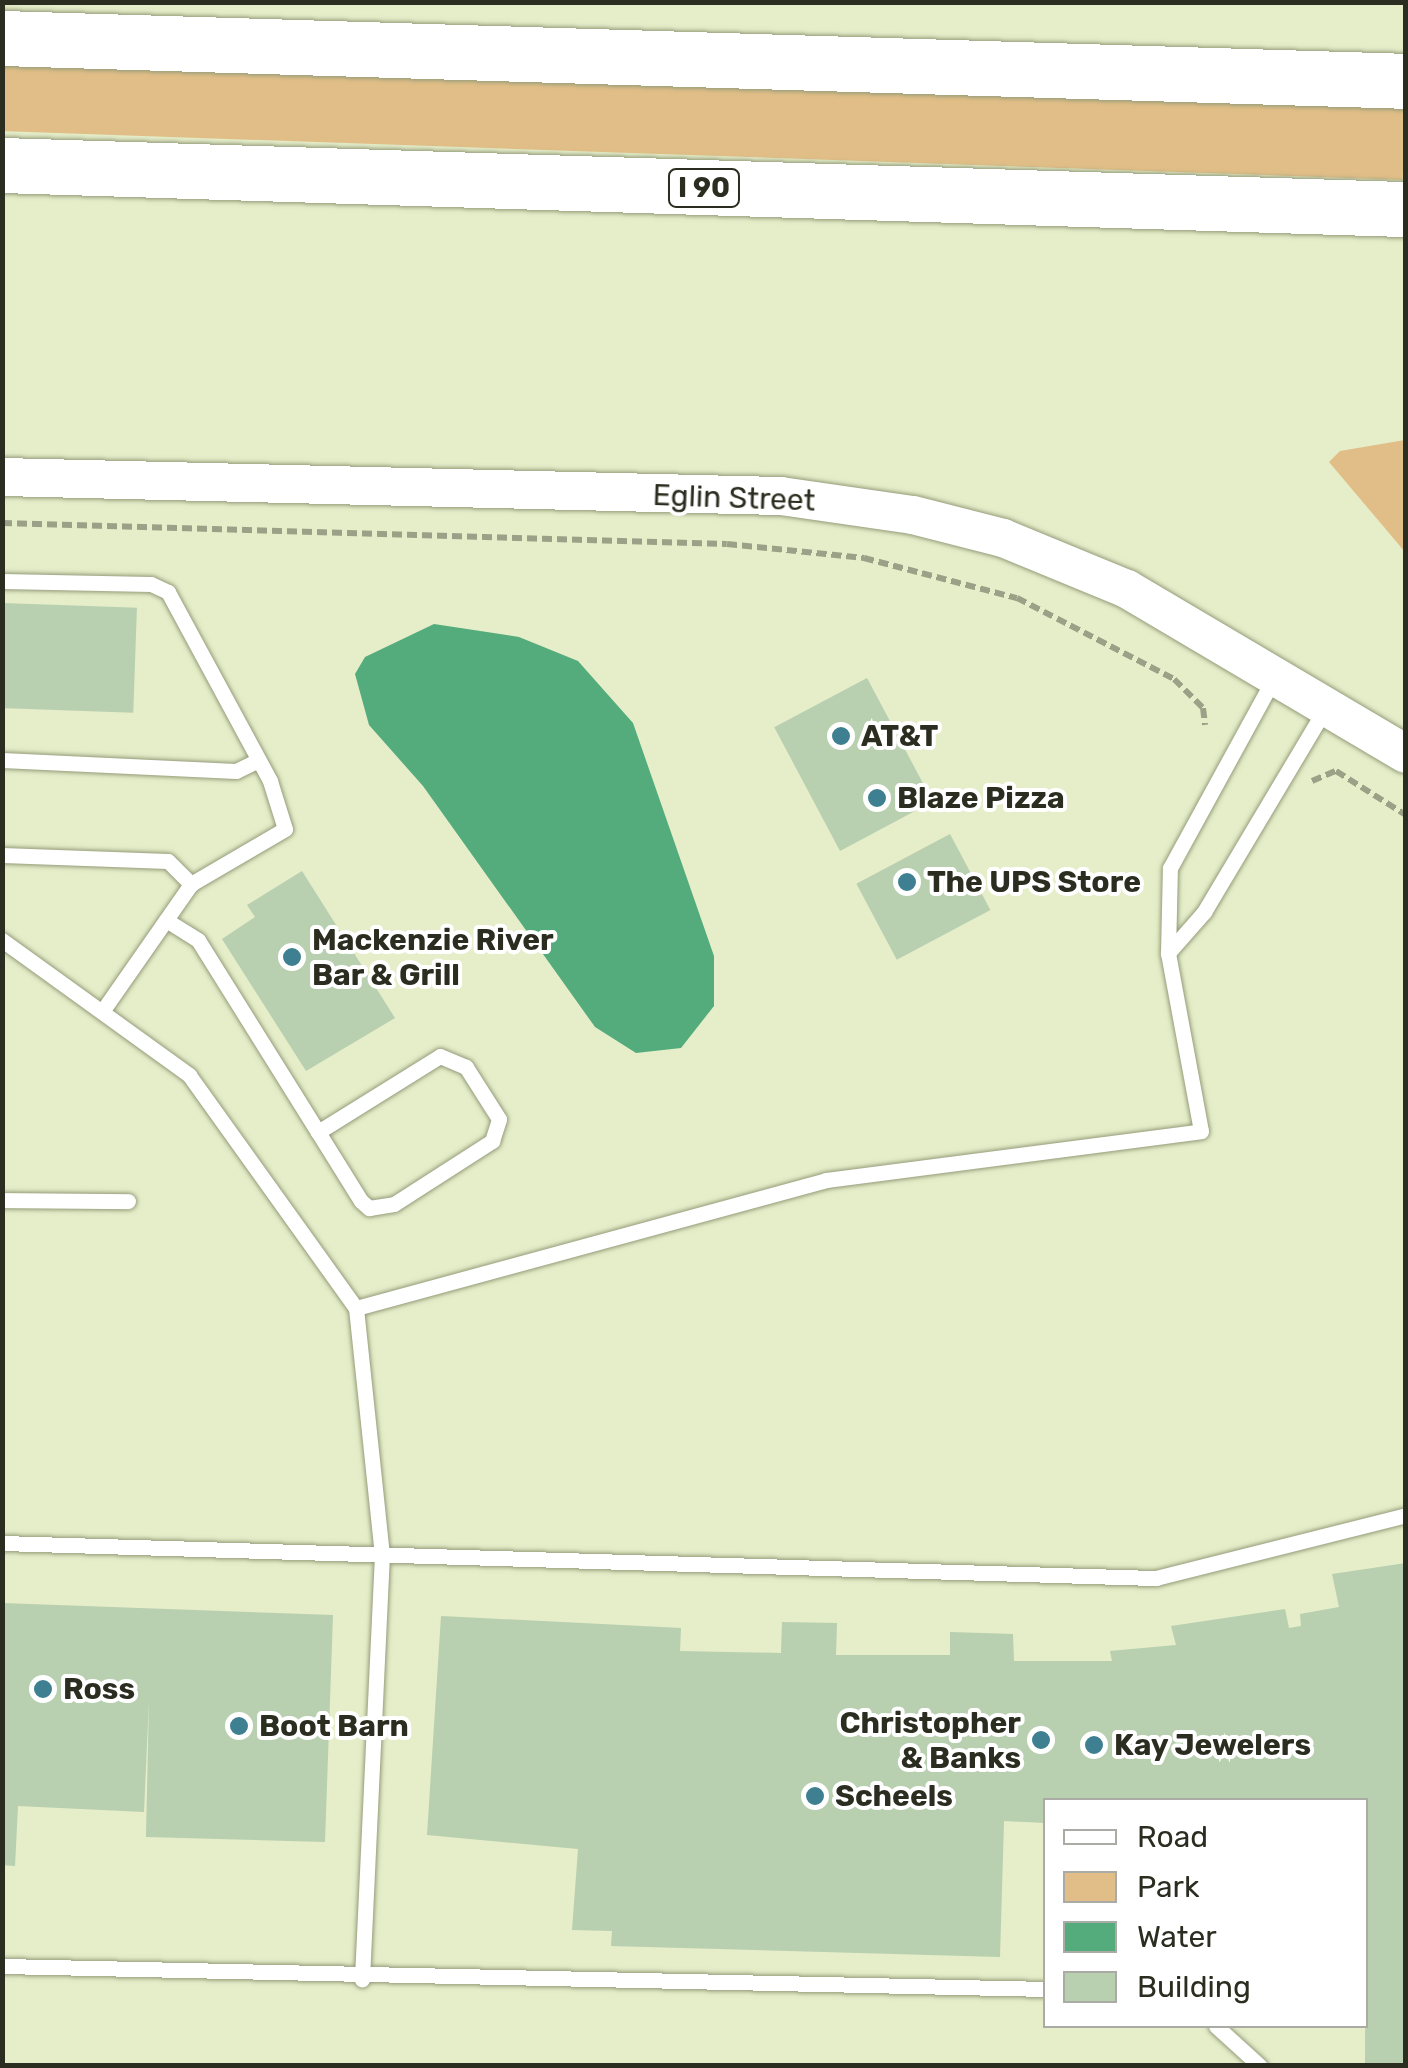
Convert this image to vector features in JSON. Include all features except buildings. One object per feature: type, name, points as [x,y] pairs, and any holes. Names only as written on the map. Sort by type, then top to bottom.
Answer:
[{"type":"highway","points":[[2,38],[1406,79]]},
{"type":"highway","name":"I 90","points":[[2,165],[1406,209]]},
{"type":"street","name":"Eglin Street","points":[[2,477],[782,496],[856,506],[1061,561],[1276,676],[1406,754]]},
{"type":"lane","points":[[2,581],[151,584],[168,592],[259,760],[285,829],[191,884],[103,1010]]},
{"type":"lane","points":[[356,1308],[826,1180],[1201,1131],[1168,952],[1170,868],[1276,676]]},
{"type":"lane","points":[[1168,952],[1204,912],[1327,706]]},
{"type":"lane","points":[[2,760],[236,770],[259,760]]},
{"type":"lane","points":[[2,856],[168,862],[191,884]]},
{"type":"lane","points":[[166,920],[198,940],[361,1201],[381,1209],[492,1141],[498,1119],[466,1066],[440,1056],[318,1132]]},
{"type":"lane","points":[[2,940],[189,1075],[356,1308],[382,1554],[362,1980]]},
{"type":"lane","points":[[2,1200],[128,1201]]},
{"type":"lane","points":[[2,1543],[1156,1578],[1406,1515]]},
{"type":"lane","points":[[2,1966],[362,1980],[1043,1989]]},
{"type":"lane","points":[[1218,2028],[1260,2066]]},
{"type":"path","points":[[2,523],[727,544],[864,558],[1017,598],[1174,680],[1203,708],[1205,725]]},
{"type":"path","points":[[1304,788],[1336,771],[1406,815]]},
{"type":"green space","points":[[3,59],[1405,108],[1403,180],[2,131]]},
{"type":"green space","points":[[1406,440],[1405,552],[1329,462],[1340,451]]},
{"type":"water","points":[[434,624],[519,637],[578,661],[633,723],[714,956],[714,1006],[681,1048],[636,1053],[595,1027],[423,786],[369,725],[355,674],[365,657]]},
{"type":"place","name":"AT&T","points":[[841,736]]},
{"type":"place","name":"Blaze Pizza","points":[[877,798]]},
{"type":"place","name":"The UPS Store","points":[[907,882]]},
{"type":"place","name":"Mackenzie River Bar & Grill","points":[[292,957]]},
{"type":"place","name":"Ross","points":[[43,1689]]},
{"type":"place","name":"Boot Barn","points":[[239,1726]]},
{"type":"place","name":"Christopher & Banks","points":[[1041,1740]]},
{"type":"place","name":"Kay Jewelers","points":[[1094,1745]]},
{"type":"place","name":"Scheels","points":[[815,1796]]}]
